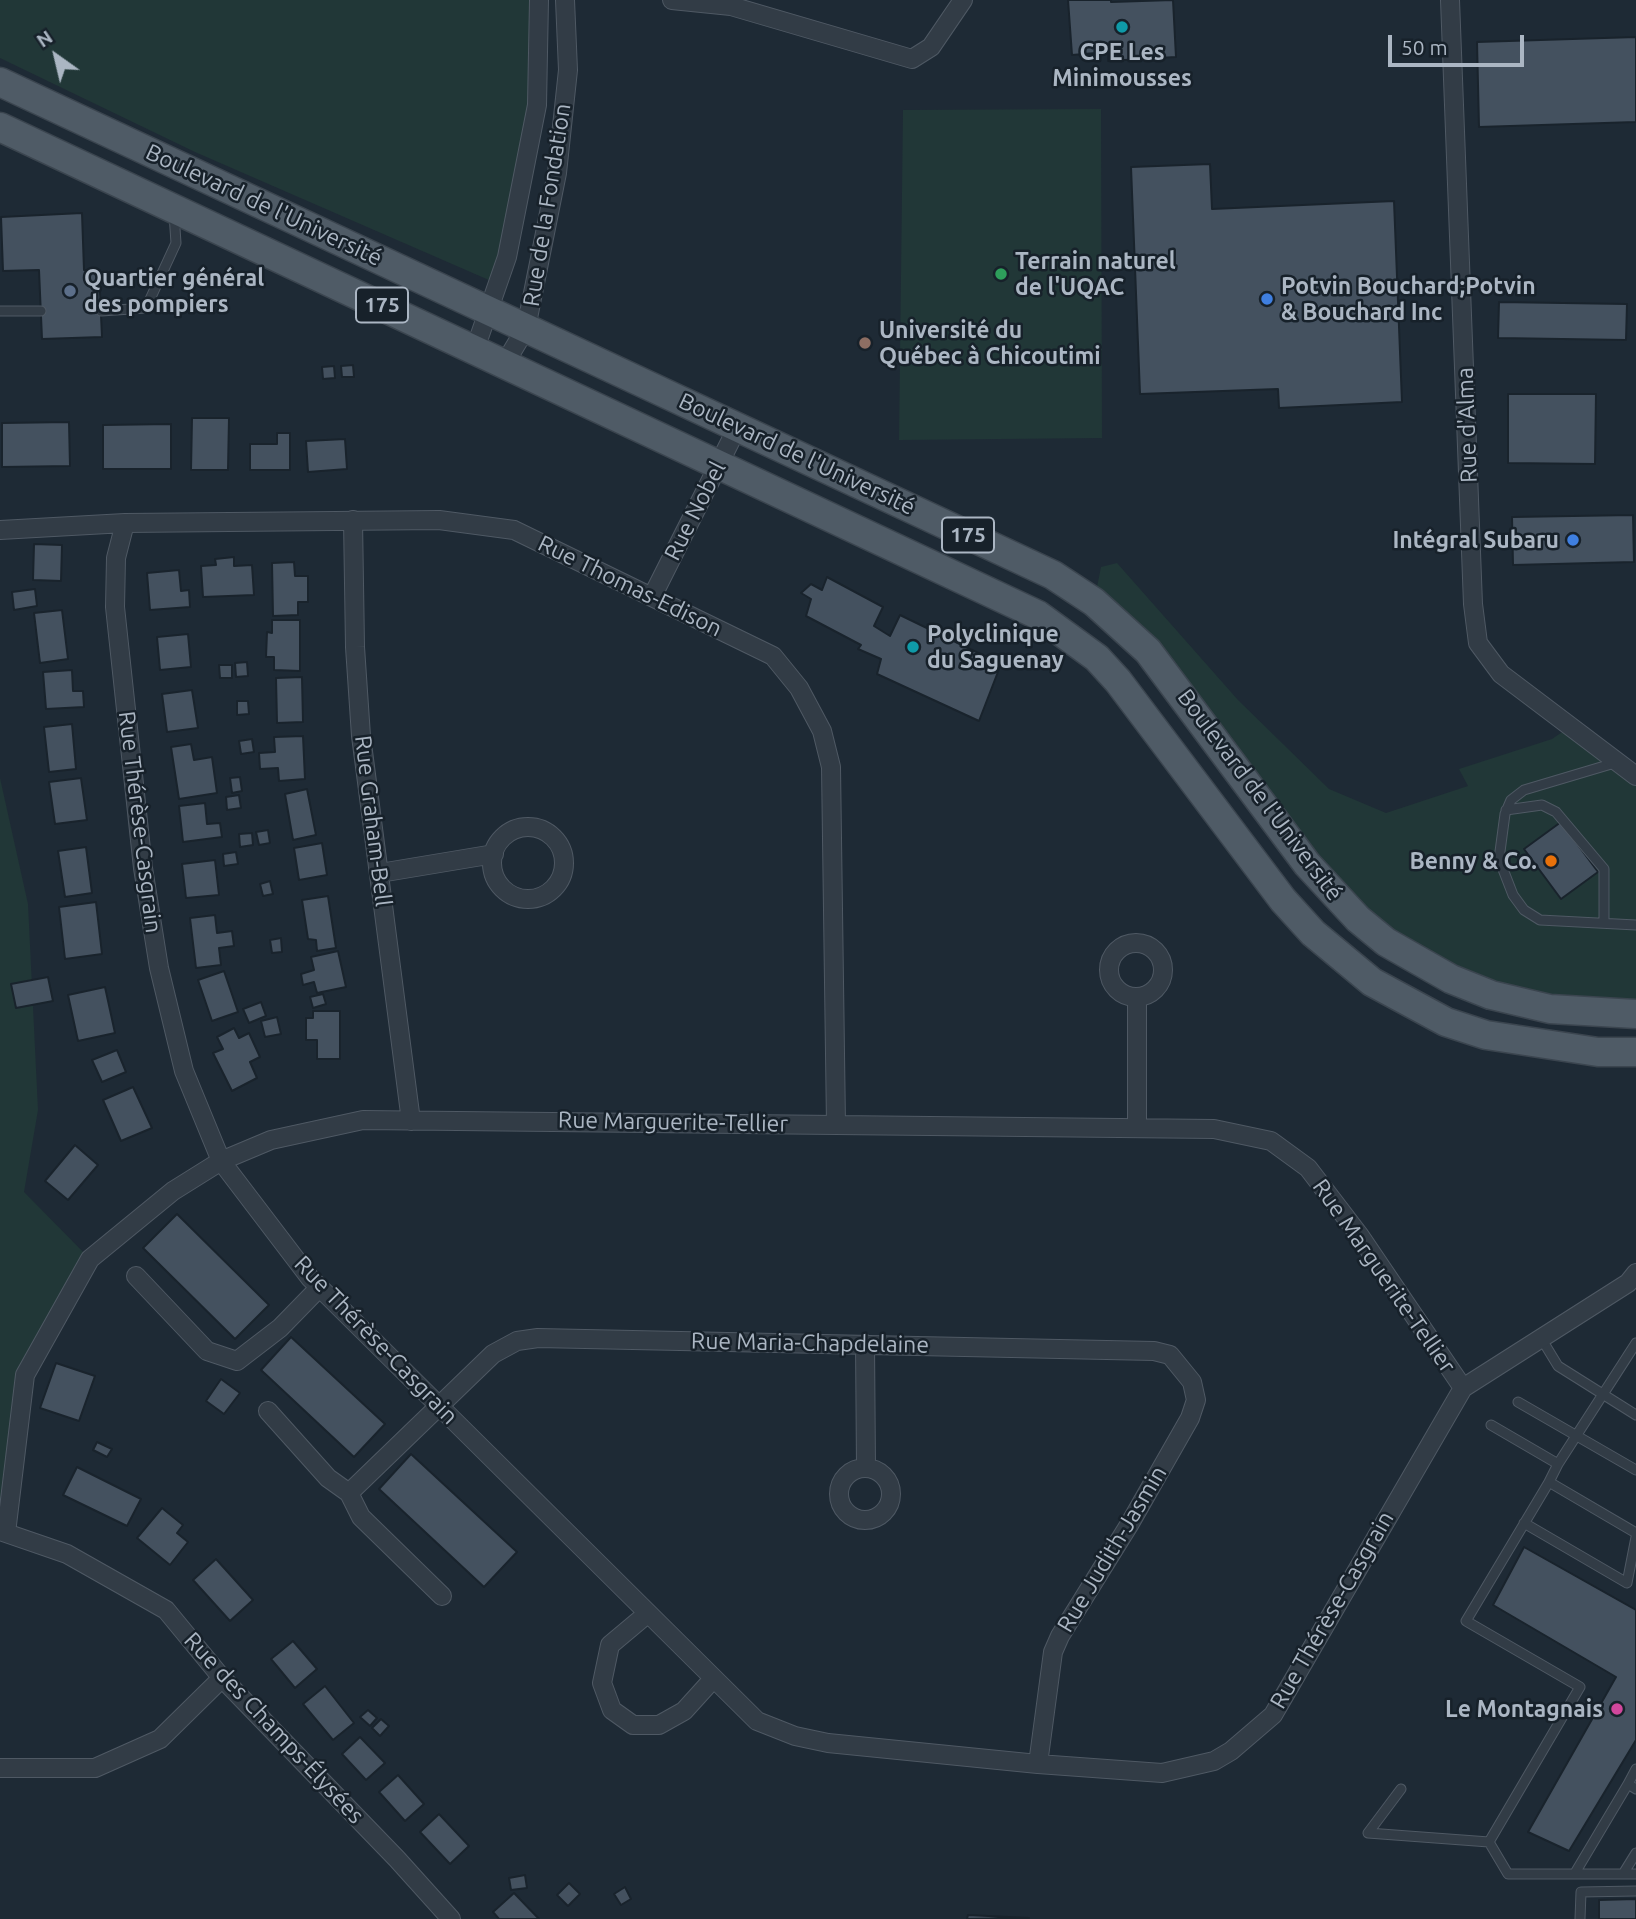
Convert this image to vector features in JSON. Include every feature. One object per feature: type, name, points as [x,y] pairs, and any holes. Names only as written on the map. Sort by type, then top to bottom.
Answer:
[{"type":"main road","name":"Boulevard de l'Université","points":[[0,82],[1054,575],[1094,602],[1125,628],[1178,688],[1332,893],[1386,942],[1451,979],[1491,995],[1550,1009],[1636,1014]]},
{"type":"main road","name":"Boulevard de l'Université","points":[[0,127],[1003,596],[1069,636],[1097,658],[1146,713],[1283,900],[1313,933],[1372,982],[1446,1022],[1486,1035],[1598,1052],[1636,1052]]},
{"type":"main road","points":[[174,209],[191,171]]},
{"type":"street","name":"Rue de la Fondation","points":[[475,349],[507,257],[537,105],[539,0]]},
{"type":"street","name":"Rue de la Fondation","points":[[505,363],[526,328],[557,173],[568,70],[565,0]]},
{"type":"street","points":[[672,0],[731,5],[912,59],[931,47],[963,0]]},
{"type":"street","name":"Rue d'Alma","points":[[1450,0],[1473,604],[1478,643],[1501,674],[1636,776]]},
{"type":"street","name":"Rue Nobel","points":[[653,595],[738,426]]},
{"type":"street","name":"Rue Graham-Bell","points":[[352,520],[360,724],[411,1121]]},
{"type":"street","name":"Rue Thomas-Edison","points":[[0,530],[125,523],[439,520],[514,530],[653,595],[773,656],[799,688],[822,731],[831,767],[836,1125]]},
{"type":"street","name":"Rue Thérèse-Casgrain","points":[[125,523],[116,558],[115,607],[143,868],[159,968],[184,1070],[221,1161],[320,1287],[757,1721],[795,1736],[828,1743],[1038,1764],[1162,1773],[1214,1761],[1273,1715],[1463,1388],[1628,1283],[1636,1275]]},
{"type":"street","points":[[380,873],[494,854],[507,834],[530,827],[553,836],[560,846],[564,869],[553,890],[532,899],[520,898],[501,887],[495,877],[494,854]]},
{"type":"street","points":[[1137,997],[1137,1128]]},
{"type":"street","name":"Rue Marguerite-Tellier","points":[[3,1532],[25,1375],[90,1258],[173,1191],[221,1161],[271,1140],[350,1123],[411,1121],[1214,1129],[1271,1141],[1308,1168],[1360,1236],[1463,1388]]},
{"type":"street","points":[[136,1276],[207,1351],[237,1361],[280,1328],[320,1287]]},
{"type":"street","name":"Rue Maria-Chapdelaine","points":[[349,1493],[493,1354],[517,1341],[538,1338],[1154,1351],[1170,1355],[1184,1368],[1192,1382]]},
{"type":"street","points":[[865,1344],[866,1468]]},
{"type":"street","name":"Rue Judith-Jasmin","points":[[1038,1764],[1053,1652],[1190,1418],[1196,1400],[1192,1382]]},
{"type":"street","points":[[268,1411],[328,1478],[349,1493],[361,1517],[442,1596]]},
{"type":"street","name":"Rue des Champs-Élysées","points":[[3,1532],[67,1554],[166,1610],[222,1678],[397,1858],[451,1919]]},
{"type":"street","points":[[647,1614],[610,1645],[602,1683],[612,1710],[633,1725],[659,1725],[684,1712],[713,1679]]},
{"type":"street","points":[[0,1768],[95,1768],[160,1739],[222,1678]]},
{"type":"lane","points":[[101,311],[146,308],[176,243],[174,209]]},
{"type":"lane","points":[[0,311],[41,311]]},
{"type":"lane","points":[[1618,762],[1524,790],[1511,800],[1506,810],[1499,859],[1513,895],[1524,910],[1540,919],[1636,925]]},
{"type":"lane","points":[[1506,810],[1547,806],[1556,812],[1604,869],[1604,923]]},
{"type":"lane","points":[[1541,1338],[1558,1366],[1636,1415]]},
{"type":"lane","points":[[1489,1842],[1580,1687],[1466,1622],[1559,1464],[1603,1394],[1633,1356],[1636,1343]]},
{"type":"lane","points":[[1518,1402],[1636,1469]]},
{"type":"lane","points":[[1491,1425],[1559,1464]]},
{"type":"lane","points":[[1524,1523],[1627,1583],[1636,1535],[1549,1482]]},
{"type":"lane","points":[[1574,1873],[1632,1787],[1636,1769]]},
{"type":"lane","points":[[1401,1789],[1368,1833],[1489,1842]]},
{"type":"lane","points":[[1489,1842],[1508,1874],[1636,1874]]},
{"type":"lane","points":[[1623,1874],[1636,1853]]},
{"type":"lane","points":[[1580,1919],[1581,1892],[1636,1891]]},
{"type":"green space","points":[[0,0],[539,0],[537,105],[498,284],[195,152],[0,58]]},
{"type":"green space","name":"Terrain naturel de l'UQAC","points":[[1101,109],[1102,438],[899,440],[903,110]]},
{"type":"green space","points":[[1117,563],[1238,700],[1329,789],[1386,813],[1468,786],[1459,769],[1552,739],[1571,726],[1636,776],[1636,1014],[1550,1009],[1386,942],[1094,602],[1101,567]]},
{"type":"green space","points":[[0,778],[28,904],[38,1110],[24,1192],[90,1259],[25,1375],[0,1518]]},
{"type":"building","name":"CPE Les Minimousses","points":[[1068,0],[1173,0],[1176,57],[1108,61],[1108,52],[1072,55]]},
{"type":"building","points":[[1636,37],[1636,122],[1479,127],[1477,42]]},
{"type":"building","name":"Potvin Bouchard;Potvin & Bouchard Inc","points":[[1210,164],[1212,209],[1394,201],[1402,402],[1279,408],[1278,389],[1140,394],[1131,167]]},
{"type":"building","name":"Quartier général des pompiers","points":[[82,213],[84,270],[99,270],[102,337],[42,339],[39,270],[3,271],[1,217]]},
{"type":"building","points":[[1499,302],[1627,304],[1626,340],[1498,338]]},
{"type":"building","points":[[353,365],[354,377],[342,377],[341,366]]},
{"type":"building","points":[[334,366],[335,378],[323,379],[322,367]]},
{"type":"building","points":[[1508,394],[1596,394],[1595,464],[1508,463]]},
{"type":"building","points":[[192,418],[229,418],[228,470],[191,470]]},
{"type":"building","points":[[69,422],[70,466],[2,467],[2,423]]},
{"type":"building","points":[[171,424],[171,469],[103,469],[103,425]]},
{"type":"building","points":[[277,433],[290,433],[290,470],[250,470],[250,444],[277,444]]},
{"type":"building","points":[[345,439],[347,469],[308,472],[306,441]]},
{"type":"building","name":"Intégral Subaru","points":[[1633,515],[1634,562],[1513,565],[1512,517]]},
{"type":"building","points":[[34,544],[62,545],[61,581],[33,580]]},
{"type":"building","points":[[234,557],[234,566],[252,565],[254,595],[203,597],[201,566],[216,565],[215,559]]},
{"type":"building","points":[[294,562],[295,576],[308,576],[308,602],[298,602],[298,615],[273,616],[272,563]]},
{"type":"building","points":[[179,570],[181,591],[189,590],[190,607],[150,610],[147,573]]},
{"type":"building","name":"Polyclinique du Saguenay","points":[[827,577],[883,607],[874,626],[890,636],[900,615],[1001,664],[979,721],[877,674],[881,659],[858,649],[861,645],[806,616],[811,599],[801,593],[811,584],[822,590]]},
{"type":"building","points":[[35,589],[37,606],[14,610],[12,592]]},
{"type":"building","points":[[62,610],[68,659],[40,663],[34,613]]},
{"type":"building","points":[[272,620],[300,620],[300,671],[274,670],[274,657],[266,657],[267,632],[272,633]]},
{"type":"building","points":[[188,634],[191,667],[160,670],[157,637]]},
{"type":"building","points":[[247,662],[248,676],[236,677],[235,663]]},
{"type":"building","points":[[219,665],[232,665],[232,678],[220,678]]},
{"type":"building","points":[[72,670],[73,691],[83,691],[84,707],[46,709],[43,672]]},
{"type":"building","points":[[302,677],[303,722],[277,723],[276,678]]},
{"type":"building","points":[[192,690],[198,728],[167,732],[162,694]]},
{"type":"building","points":[[237,701],[248,701],[249,714],[237,715]]},
{"type":"building","points":[[72,724],[76,769],[49,772],[44,727]]},
{"type":"building","points":[[303,736],[305,779],[279,781],[278,768],[260,769],[259,753],[275,752],[274,737]]},
{"type":"building","points":[[252,739],[254,752],[241,754],[239,741]]},
{"type":"building","points":[[191,744],[194,760],[212,757],[217,793],[179,799],[171,747]]},
{"type":"building","points":[[240,777],[242,791],[232,793],[230,778]]},
{"type":"building","points":[[81,778],[87,820],[55,824],[49,782]]},
{"type":"building","points":[[307,789],[316,835],[293,840],[285,794]]},
{"type":"building","points":[[239,795],[241,808],[227,810],[226,797]]},
{"type":"building","points":[[205,803],[207,824],[220,823],[222,837],[183,842],[179,806]]},
{"type":"building","points":[[1561,822],[1598,872],[1561,899],[1524,849]]},
{"type":"building","points":[[268,830],[270,843],[259,845],[256,832]]},
{"type":"building","points":[[252,833],[253,845],[240,847],[239,834]]},
{"type":"building","points":[[322,843],[327,875],[299,880],[294,848]]},
{"type":"building","points":[[86,847],[92,893],[65,897],[58,851]]},
{"type":"building","points":[[236,852],[238,864],[224,866],[223,854]]},
{"type":"building","points":[[215,860],[219,895],[186,898],[182,864]]},
{"type":"building","points":[[270,881],[273,894],[263,896],[260,884]]},
{"type":"building","points":[[328,896],[336,948],[317,951],[316,940],[308,939],[302,900]]},
{"type":"building","points":[[96,902],[102,954],[65,959],[59,907]]},
{"type":"building","points":[[215,915],[217,933],[232,931],[234,946],[219,948],[221,965],[196,968],[190,918]]},
{"type":"building","points":[[281,938],[282,952],[272,953],[270,940]]},
{"type":"building","points":[[338,951],[346,987],[317,993],[314,982],[303,985],[301,974],[314,970],[311,957]]},
{"type":"building","points":[[224,971],[238,1012],[212,1021],[198,980]]},
{"type":"building","points":[[48,977],[53,1001],[16,1008],[11,984]]},
{"type":"building","points":[[105,987],[115,1033],[78,1041],[68,995]]},
{"type":"building","points":[[323,994],[326,1004],[313,1008],[310,997]]},
{"type":"building","points":[[261,1002],[266,1016],[249,1023],[243,1009]]},
{"type":"building","points":[[313,1011],[340,1011],[340,1059],[317,1059],[317,1040],[306,1040],[306,1018],[313,1018]]},
{"type":"building","points":[[277,1017],[281,1034],[265,1037],[261,1021]]},
{"type":"building","points":[[234,1028],[239,1038],[249,1033],[260,1057],[250,1062],[257,1078],[232,1091],[213,1053],[223,1049],[217,1037]]},
{"type":"building","points":[[117,1050],[126,1072],[102,1082],[92,1060]]},
{"type":"building","points":[[133,1087],[152,1128],[121,1141],[103,1100]]},
{"type":"building","points":[[75,1145],[98,1165],[68,1200],[45,1181]]},
{"type":"building","points":[[177,1214],[269,1305],[235,1339],[143,1248]]},
{"type":"building","points":[[291,1337],[385,1424],[354,1457],[261,1370]]},
{"type":"building","points":[[56,1363],[95,1376],[79,1421],[40,1408]]},
{"type":"building","points":[[221,1379],[240,1393],[224,1414],[206,1401]]},
{"type":"building","points":[[97,1442],[112,1449],[107,1457],[93,1450]]},
{"type":"building","points":[[411,1454],[517,1552],[484,1587],[379,1489]]},
{"type":"building","points":[[77,1467],[141,1499],[127,1526],[63,1495]]},
{"type":"building","points":[[162,1508],[183,1525],[177,1533],[188,1542],[170,1565],[137,1538]]},
{"type":"building","name":"Le Montagnais","points":[[1524,1547],[1636,1610],[1636,1740],[1569,1851],[1528,1832],[1616,1677],[1493,1605]]},
{"type":"building","points":[[216,1559],[253,1600],[230,1621],[193,1580]]},
{"type":"building","points":[[293,1641],[317,1669],[295,1688],[271,1659]]},
{"type":"building","points":[[325,1686],[354,1723],[333,1740],[303,1704]]},
{"type":"building","points":[[368,1710],[377,1718],[370,1726],[360,1717]]},
{"type":"building","points":[[381,1719],[389,1726],[380,1736],[372,1728]]},
{"type":"building","points":[[360,1737],[385,1763],[366,1780],[342,1754]]},
{"type":"building","points":[[398,1775],[424,1804],[405,1821],[379,1792]]},
{"type":"building","points":[[439,1814],[469,1846],[450,1864],[420,1832]]},
{"type":"building","points":[[525,1875],[527,1888],[511,1890],[509,1878]]},
{"type":"building","points":[[569,1883],[580,1894],[568,1906],[557,1895]]},
{"type":"building","points":[[625,1887],[631,1899],[621,1905],[614,1894]]},
{"type":"building","points":[[514,1893],[539,1919],[499,1919],[493,1912]]},
{"type":"building","points":[[1636,1899],[1636,1919],[1599,1919],[1599,1900]]},
{"type":"building","points":[[968,1915],[1029,1918],[967,1919]]},
{"type":"place","name":"CPE Les Minimousses","points":[[1122,27]]},
{"type":"place","name":"Terrain naturel de l'UQAC","points":[[1001,274]]},
{"type":"place","name":"Quartier général des pompiers","points":[[70,291]]},
{"type":"place","name":"Potvin Bouchard;Potvin & Bouchard Inc","points":[[1267,299]]},
{"type":"place","name":"Université du Québec à Chicoutimi","points":[[865,343]]},
{"type":"place","name":"Intégral Subaru","points":[[1573,540]]},
{"type":"place","name":"Polyclinique du Saguenay","points":[[913,647]]},
{"type":"place","name":"Benny & Co.","points":[[1551,861]]},
{"type":"place","name":"Le Montagnais","points":[[1617,1709]]}]
